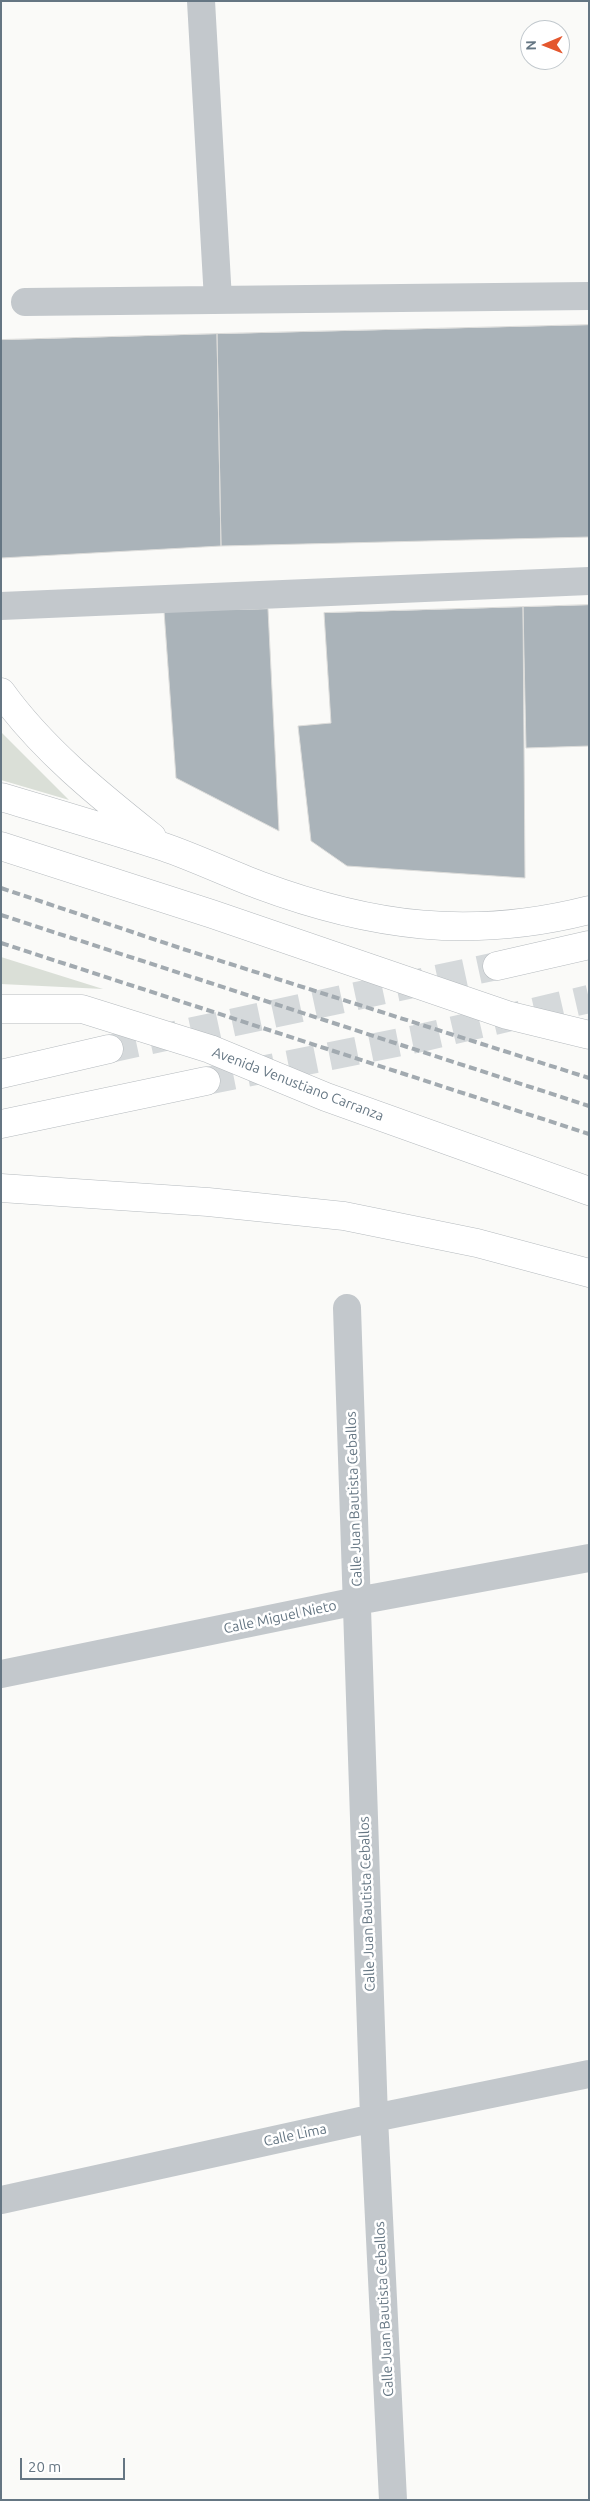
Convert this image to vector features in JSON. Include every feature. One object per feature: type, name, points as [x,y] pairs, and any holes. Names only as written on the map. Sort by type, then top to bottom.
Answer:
[{"type":"main road","points":[[1,692],[55,754],[99,795],[165,847]]},
{"type":"main road","points":[[1,797],[165,847],[270,888],[352,914],[402,923],[463,928],[526,924],[589,910]]},
{"type":"main road","points":[[1,846],[507,1015],[589,1035]]},
{"type":"main road","points":[[497,966],[589,945]]},
{"type":"main road","name":"Avenida Venustiano Carranza","points":[[1,1009],[82,1009],[210,1049],[326,1097],[589,1191]]},
{"type":"main road","points":[[1,1074],[109,1049]]},
{"type":"main road","points":[[1,1124],[206,1081]]},
{"type":"main road","points":[[1,1188],[208,1202],[344,1216],[477,1242],[589,1273]]},
{"type":"street","points":[[201,1],[218,300]]},
{"type":"street","points":[[25,302],[589,296]]},
{"type":"street","points":[[1,606],[589,581]]},
{"type":"street","name":"Calle Juan Bautista Ceballos","points":[[347,1308],[374,2118],[393,2500]]},
{"type":"street","name":"Calle Miguel Nieto","points":[[1,1674],[357,1601],[589,1558]]},
{"type":"street","name":"Calle Lima","points":[[1,2200],[374,2118],[589,2074]]},
{"type":"shaded area","points":[[1,732],[69,800],[1,780]]},
{"type":"shaded area","points":[[1,957],[103,989],[1,984]]},
{"type":"building","points":[[589,325],[589,537],[221,546],[217,334]]},
{"type":"building","points":[[217,334],[221,546],[1,558],[1,340]]},
{"type":"building","points":[[589,605],[589,746],[526,748],[523,607]]},
{"type":"building","points":[[523,607],[525,878],[347,866],[311,841],[298,726],[331,723],[324,613]]},
{"type":"building","points":[[268,609],[279,831],[176,778],[164,611]]},
{"type":"tunnel","points":[[109,1049],[497,966]]},
{"type":"tunnel","points":[[206,1081],[416,1039],[589,999]]},
{"type":"railway","points":[[1,888],[180,948],[589,1078]]},
{"type":"railway","points":[[1,915],[589,1106]]},
{"type":"railway","points":[[1,943],[589,1134]]}]
